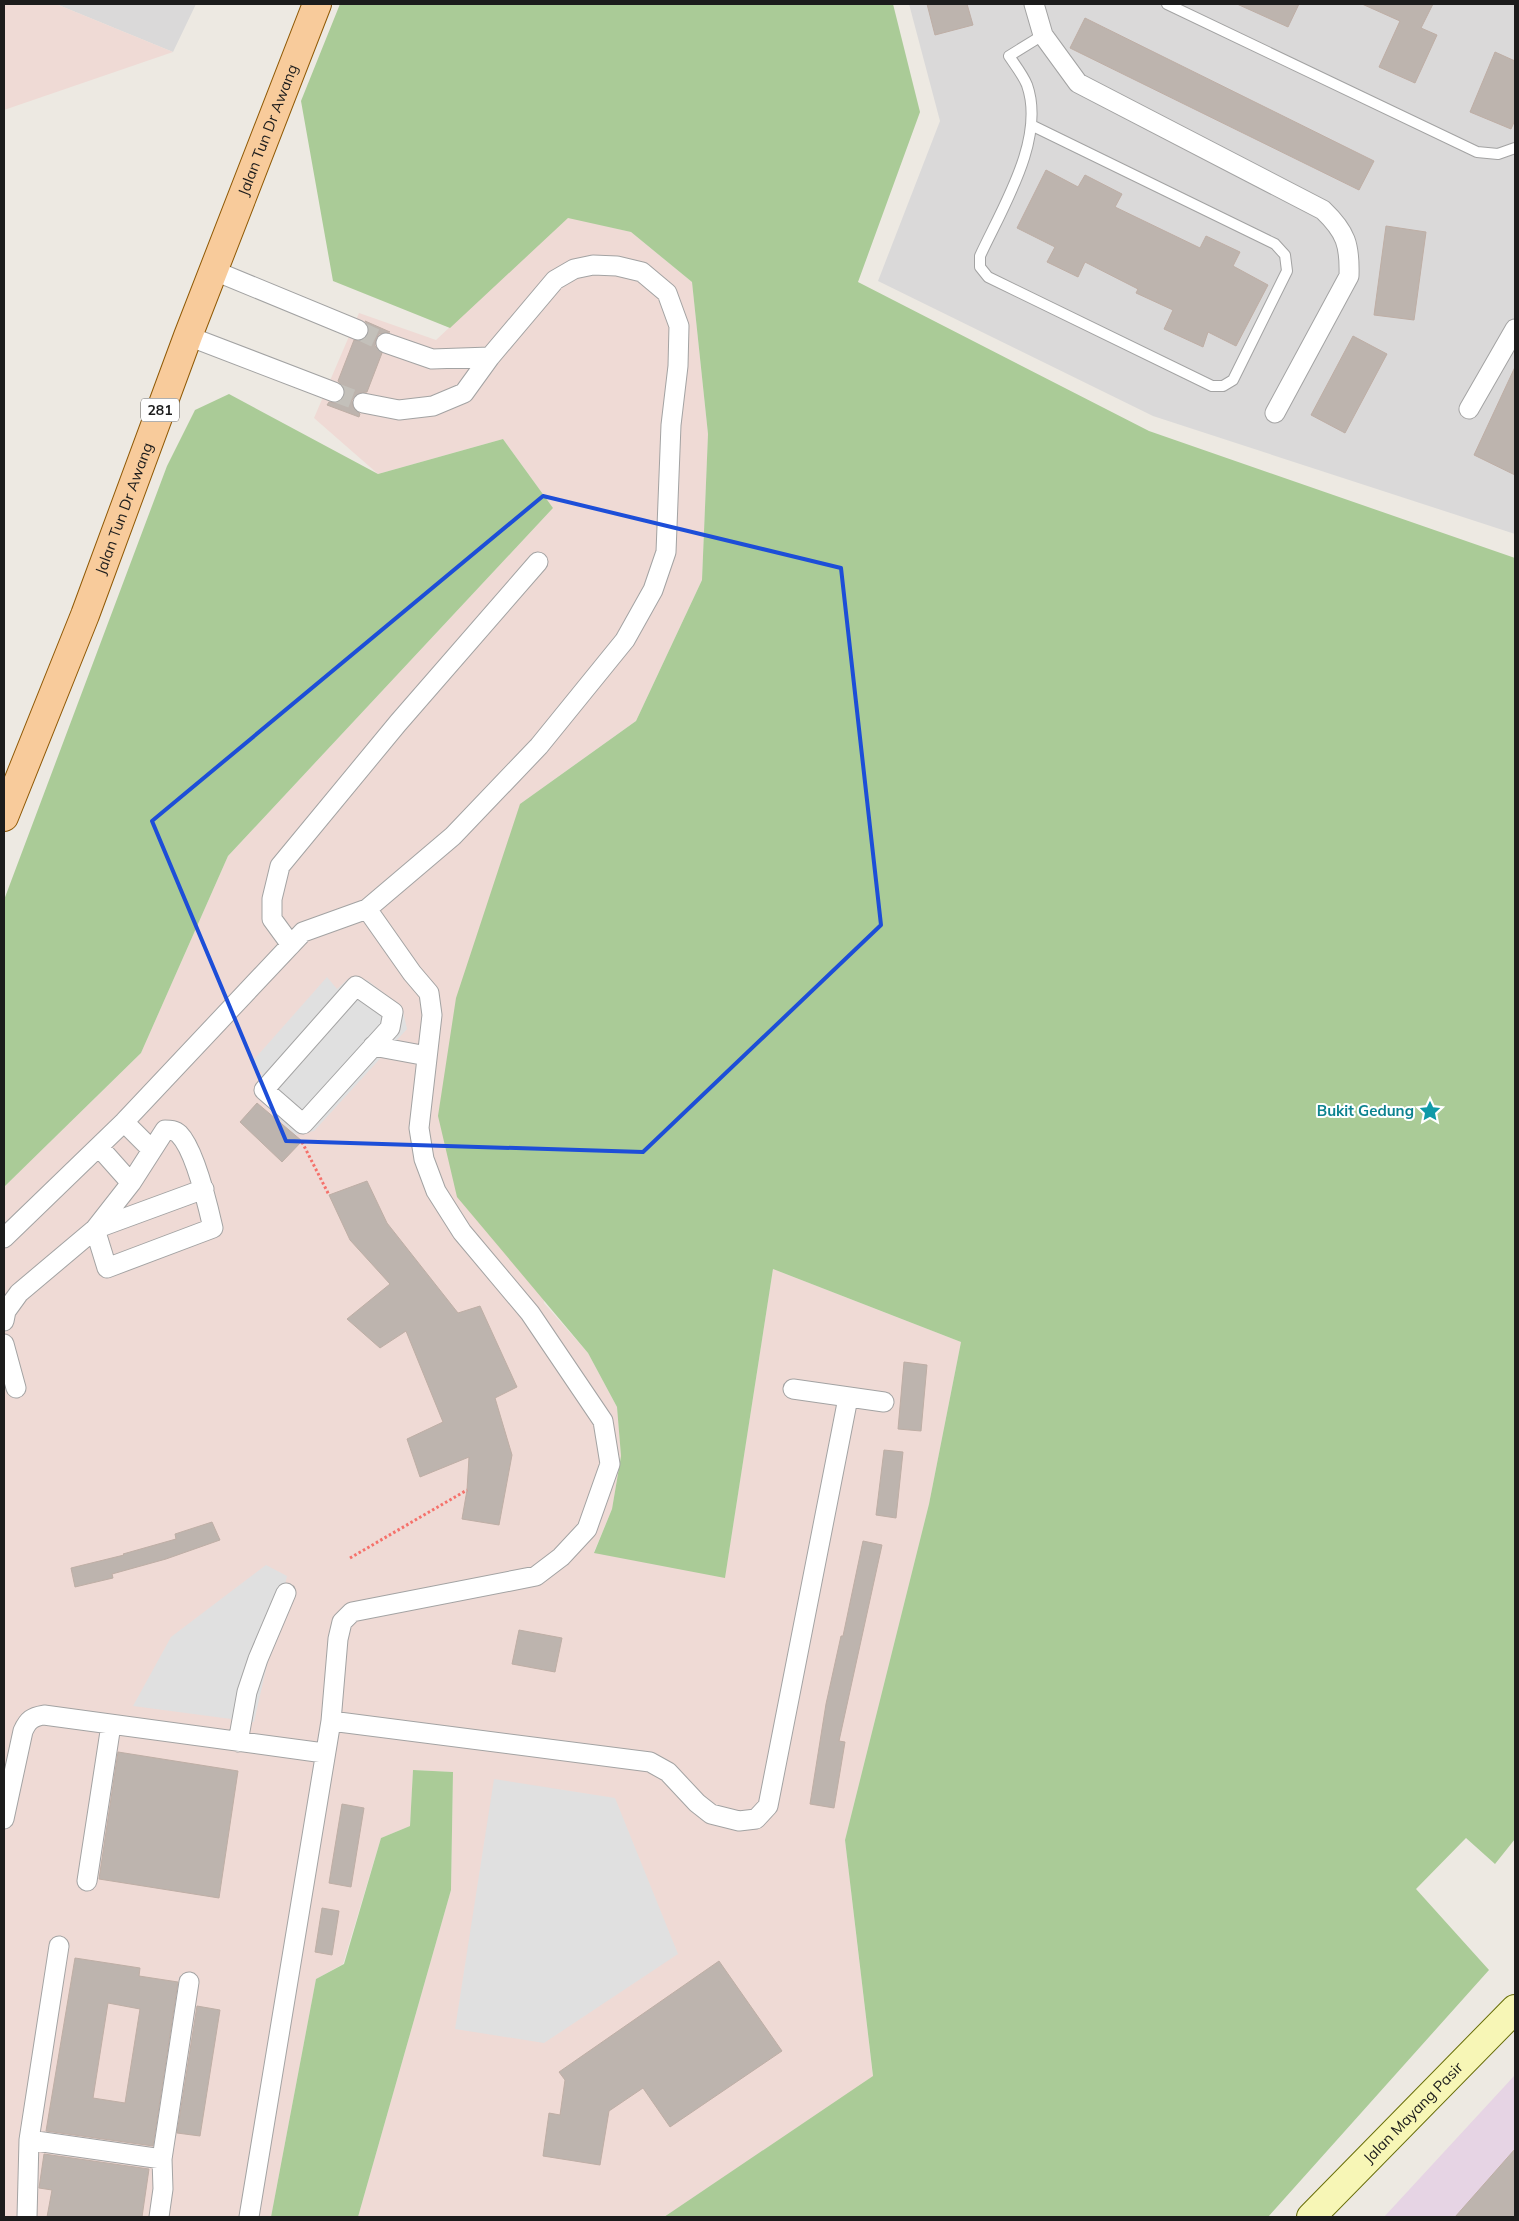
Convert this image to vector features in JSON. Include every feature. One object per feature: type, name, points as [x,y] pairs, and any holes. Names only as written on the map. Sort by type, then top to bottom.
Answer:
[{"type":"main road","name":"Jalan Tun Dr Awang","points":[[4,817],[85,615],[188,336],[215,271],[317,4]]},
{"type":"street","points":[[1034,4],[1042,35],[1078,83],[1324,210],[1338,224],[1346,240],[1350,258],[1348,276],[1275,413]]},
{"type":"street","points":[[4,1238],[100,1147],[303,932],[367,909],[453,836],[539,746],[625,640],[652,590],[666,552],[671,424],[678,366],[679,326],[667,293],[642,272],[617,266],[593,265],[574,270],[555,280],[490,358],[464,393],[433,406],[399,410],[363,403]]},
{"type":"street","points":[[215,271],[358,330]]},
{"type":"street","points":[[1469,409],[1515,329]]},
{"type":"street","points":[[188,336],[334,392]]},
{"type":"street","points":[[386,343],[432,359],[490,358]]},
{"type":"street","points":[[291,945],[272,919],[273,892],[280,866],[398,723],[538,562]]},
{"type":"street","points":[[249,2217],[330,1721],[338,1640],[342,1622],[352,1612],[536,1576],[561,1557],[586,1529],[610,1464],[603,1421],[530,1313],[462,1232],[436,1191],[424,1159],[419,1128],[432,1015],[429,993],[412,973],[367,909]]},
{"type":"street","points":[[356,986],[393,1012],[390,1028],[373,1046],[303,1124],[264,1090],[356,986]]},
{"type":"street","points":[[373,1046],[427,1056]]},
{"type":"street","points":[[124,1122],[152,1150]]},
{"type":"street","points":[[4,1321],[6,1311],[19,1293],[94,1229],[131,1183],[165,1130],[172,1130],[179,1134],[204,1189],[213,1228],[107,1268],[94,1229]]},
{"type":"street","points":[[100,1147],[131,1183]]},
{"type":"street","points":[[94,1229],[204,1189]]},
{"type":"street","points":[[4,1344],[16,1388]]},
{"type":"street","points":[[793,1389],[884,1402]]},
{"type":"street","points":[[330,1721],[650,1762],[668,1772],[696,1803],[711,1814],[739,1820],[756,1819],[768,1806],[848,1398]]},
{"type":"street","points":[[238,1742],[248,1692],[258,1659],[286,1593]]},
{"type":"street","points":[[4,1819],[23,1731],[33,1717],[44,1715],[324,1754]]},
{"type":"street","points":[[87,1881],[111,1725]]},
{"type":"street","points":[[27,2217],[29,2140],[59,1946]]},
{"type":"street","points":[[159,2217],[163,2189],[162,2160],[189,1982]]},
{"type":"street","name":"Jalan Mayang Pasir","points":[[1311,2217],[1515,2009]]},
{"type":"street","points":[[29,2140],[162,2160]]},
{"type":"lane","points":[[1167,4],[1477,152],[1498,154],[1515,148]]},
{"type":"lane","points":[[1031,125],[1274,244],[1285,255],[1287,271],[1233,380],[1223,386],[1212,386],[988,277],[980,267],[980,256],[1025,158],[1031,125],[1032,110],[1027,84],[1009,56],[1042,35]]},
{"type":"path","points":[[302,1141],[329,1195]]},
{"type":"path","points":[[350,1558],[467,1490]]},
{"type":"highlighted area","points":[[543,496],[841,568],[881,925],[643,1152],[286,1141],[152,821]]},
{"type":"shaded area","points":[[4,4],[56,4],[173,52],[4,110]]},
{"type":"shaded area","points":[[56,4],[196,4],[173,52]]},
{"type":"shaded area","points":[[909,4],[1515,4],[1515,534],[1153,416],[878,281],[940,121]]},
{"type":"shaded area","points":[[568,217],[631,232],[692,282],[708,434],[702,580],[636,721],[520,804],[544,1303],[588,1353],[617,1407],[621,1456],[612,1509],[594,1552],[725,1577],[773,1269],[961,1342],[929,1504],[845,1840],[873,2077],[664,2217],[358,2217],[451,1890],[453,1772],[413,1770],[410,1826],[381,1838],[343,1964],[316,1979],[271,2217],[4,2217],[4,1187],[141,1053],[228,856],[553,508],[503,439],[378,474],[314,418],[359,313],[436,340]]},
{"type":"shaded area","points":[[327,977],[337,989],[348,979],[367,980],[402,1007],[407,1029],[314,1131],[295,1135],[254,1094],[262,1073],[251,1063]]},
{"type":"shaded area","points":[[266,1565],[287,1576],[254,1722],[133,1706],[171,1637]]},
{"type":"shaded area","points":[[494,1779],[615,1798],[678,1954],[544,2043],[455,2029]]},
{"type":"shaded area","points":[[1515,2075],[1515,2217],[1384,2217]]},
{"type":"green space","points":[[340,4],[893,4],[920,112],[858,282],[1149,431],[1515,558],[1515,1839],[1495,1864],[1466,1838],[1416,1889],[1489,1970],[1268,2217],[664,2217],[873,2076],[845,1840],[929,1504],[961,1342],[773,1269],[725,1578],[594,1553],[612,1509],[621,1456],[617,1407],[588,1353],[457,1197],[438,1116],[456,998],[520,804],[636,721],[702,580],[708,434],[692,282],[631,232],[568,218],[450,328],[333,281],[301,101]]},
{"type":"green space","points":[[229,394],[378,474],[503,439],[553,508],[228,856],[141,1053],[4,1187],[4,900],[167,466],[195,410]]},
{"type":"green space","points":[[413,1770],[453,1772],[451,1890],[358,2217],[271,2217],[316,1979],[344,1964],[381,1838],[410,1826]]},
{"type":"building","points":[[927,4],[967,4],[973,25],[935,35]]},
{"type":"building","points":[[1237,4],[1299,4],[1288,27]]},
{"type":"building","points":[[1362,4],[1433,4],[1421,28],[1437,35],[1415,83],[1379,67],[1400,21]]},
{"type":"building","points":[[1085,18],[1374,161],[1359,190],[1070,48]]},
{"type":"building","points":[[1495,52],[1515,61],[1515,120],[1511,129],[1470,112]]},
{"type":"building","points":[[1046,170],[1078,187],[1085,175],[1122,194],[1115,207],[1200,248],[1206,236],[1240,252],[1233,266],[1268,285],[1236,346],[1208,332],[1203,347],[1164,329],[1173,310],[1136,293],[1138,289],[1085,262],[1078,277],[1047,262],[1055,247],[1017,228]]},
{"type":"building","points":[[1386,226],[1426,232],[1414,320],[1374,315]]},
{"type":"building","points":[[365,321],[390,332],[379,334],[376,339],[375,346],[382,353],[367,392],[359,393],[352,400],[353,407],[360,414],[359,417],[327,405],[329,402],[341,401],[344,396],[345,390],[338,381],[354,340],[360,341],[368,335],[369,328]]},
{"type":"building","points":[[1353,336],[1387,354],[1345,433],[1311,415]]},
{"type":"building","points":[[1515,367],[1515,475],[1474,455]]},
{"type":"building","points":[[257,1103],[302,1141],[282,1162],[240,1122]]},
{"type":"building","points":[[367,1181],[387,1223],[458,1313],[480,1306],[517,1387],[495,1398],[512,1455],[499,1525],[462,1519],[467,1490],[469,1457],[420,1477],[407,1439],[443,1422],[406,1331],[380,1348],[347,1319],[390,1284],[350,1240],[329,1195]]},
{"type":"building","points":[[904,1362],[927,1365],[921,1431],[898,1429]]},
{"type":"building","points":[[884,1450],[903,1452],[896,1518],[876,1515]]},
{"type":"building","points":[[212,1522],[220,1540],[166,1559],[112,1574],[113,1578],[75,1587],[71,1568],[124,1555],[176,1539],[175,1534]]},
{"type":"building","points":[[863,1541],[882,1545],[839,1741],[845,1742],[834,1808],[810,1804],[826,1704],[841,1636],[843,1636]]},
{"type":"building","points":[[519,1630],[562,1638],[555,1672],[512,1664]]},
{"type":"building","points":[[118,1752],[238,1771],[219,1898],[99,1879]]},
{"type":"building","points":[[342,1804],[364,1808],[351,1887],[329,1883]]},
{"type":"building","points":[[322,1908],[339,1911],[332,1955],[315,1952]]},
{"type":"building","points":[[75,1958],[140,1968],[139,1976],[178,1982],[153,2146],[46,2131]],"holes":[[[108,2003],[140,2009],[125,2103],[93,2098]]]},
{"type":"building","points":[[719,1961],[782,2051],[670,2127],[643,2088],[609,2111],[600,2165],[543,2156],[549,2113],[560,2115],[565,2080],[559,2072]]},
{"type":"building","points":[[197,2006],[220,2010],[200,2136],[177,2133]]},
{"type":"building","points":[[1515,2149],[1515,2217],[1455,2217]]},
{"type":"building","points":[[44,2154],[149,2169],[142,2217],[47,2217],[52,2190],[39,2188]]},
{"type":"tunnel","points":[[358,330],[386,343]]},
{"type":"tunnel","points":[[334,392],[363,403]]},
{"type":"place","name":"Bukit Gedung","points":[[1430,1111]]}]
